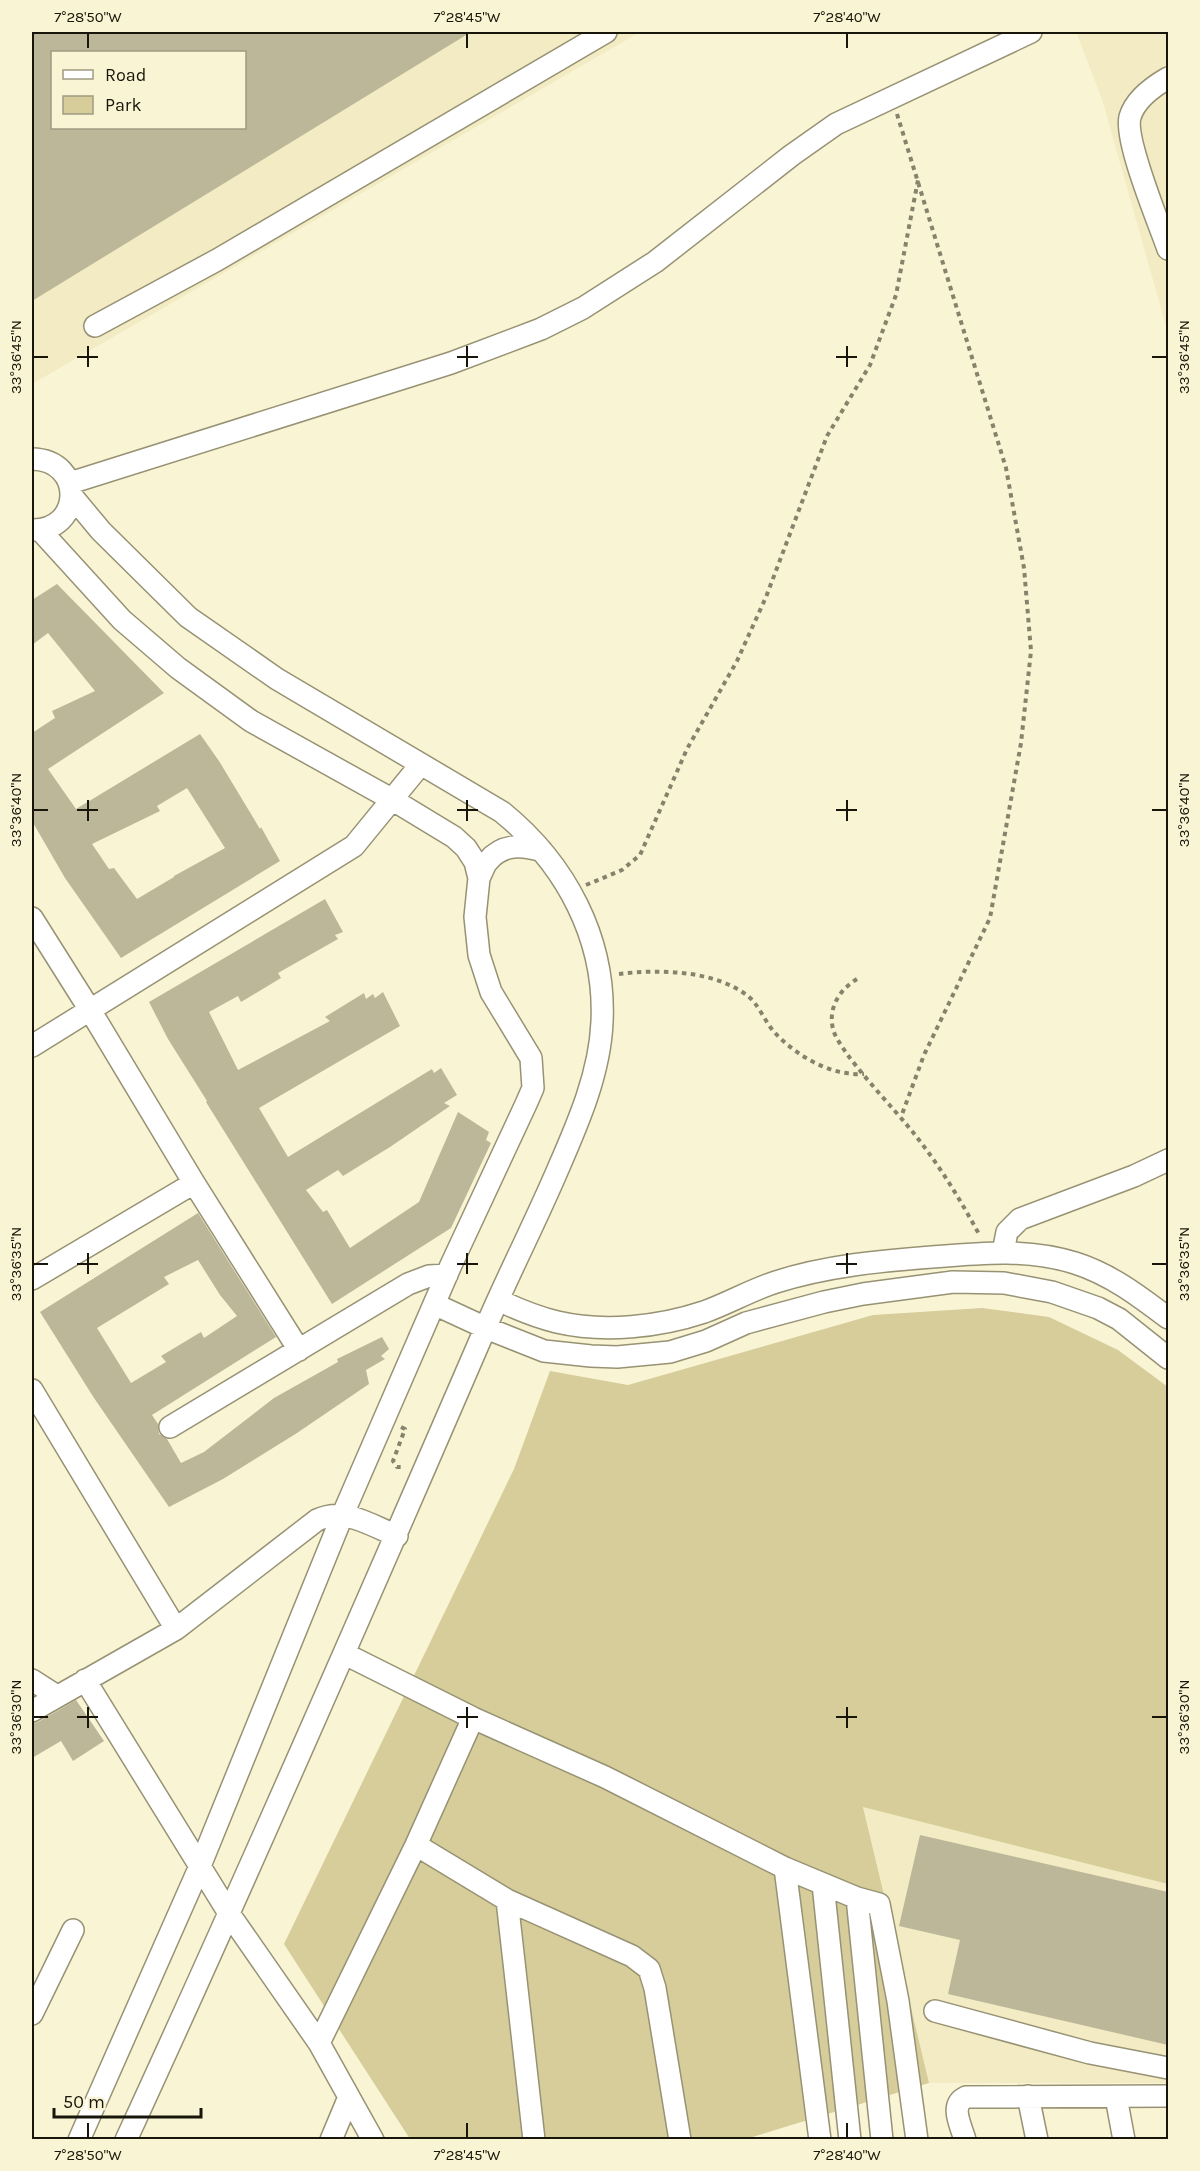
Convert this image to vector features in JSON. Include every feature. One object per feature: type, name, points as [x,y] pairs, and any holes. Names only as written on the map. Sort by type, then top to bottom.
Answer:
[{"type":"street","points":[[95,326],[227,254],[606,32]]},
{"type":"street","points":[[70,489],[451,363],[541,330],[583,308],[656,262],[813,139],[836,124],[1031,32]]},
{"type":"street","points":[[1168,78],[1141,98],[1130,117],[1131,144],[1168,249]]},
{"type":"street","points":[[32,459],[54,463],[64,472],[70,489],[101,531],[188,616],[277,679],[502,812],[530,837],[570,891],[580,909],[593,942],[600,976],[602,1025],[599,1048],[582,1114],[498,1300],[230,1916],[126,2139]]},
{"type":"street","points":[[70,489],[69,508],[62,518],[52,526],[36,530],[122,620],[178,668],[251,721],[393,800],[454,837],[466,848],[475,862],[479,878],[475,917],[479,955],[491,992],[531,1058],[533,1088],[384,1419],[200,1866],[79,2139]]},
{"type":"street","points":[[32,1046],[354,846],[421,764]]},
{"type":"street","points":[[479,878],[488,861],[504,849],[523,845],[542,851]]},
{"type":"street","points":[[32,918],[299,1350]]},
{"type":"street","points":[[996,1252],[1007,1232],[1020,1219],[1134,1176],[1168,1160]]},
{"type":"street","points":[[32,1279],[194,1183]]},
{"type":"street","points":[[498,1300],[559,1323],[581,1326],[630,1326],[683,1318],[776,1282],[835,1267],[881,1260],[996,1252],[1055,1257],[1099,1272],[1120,1283],[1168,1318]]},
{"type":"street","points":[[170,1427],[408,1284],[429,1276],[447,1275]]},
{"type":"street","points":[[434,1304],[544,1351],[591,1356],[644,1355],[670,1352],[706,1341],[746,1323],[824,1302],[928,1284],[979,1281],[1052,1292],[1098,1308],[1119,1319],[1168,1358]]},
{"type":"street","points":[[32,1390],[176,1629]]},
{"type":"street","points":[[32,1711],[176,1629],[304,1529],[328,1515],[343,1514],[397,1536]]},
{"type":"street","points":[[345,1654],[473,1718],[605,1777],[785,1868],[857,1898],[879,1904],[898,2001],[917,2139]]},
{"type":"street","points":[[32,1680],[57,1696]]},
{"type":"street","points":[[85,1680],[230,1916],[319,2043],[373,2139]]},
{"type":"street","points":[[319,2043],[416,1845],[473,1718]]},
{"type":"street","points":[[416,1845],[507,1900],[632,1956],[650,1969],[680,2139]]},
{"type":"street","points":[[785,1868],[820,2139]]},
{"type":"street","points":[[823,1884],[850,2139]]},
{"type":"street","points":[[857,1898],[882,2139]]},
{"type":"street","points":[[507,1900],[534,2139]]},
{"type":"street","points":[[32,2014],[73,1930]]},
{"type":"street","points":[[935,2012],[1090,2053],[1168,2068]]},
{"type":"street","points":[[965,2139],[957,2109],[962,2098],[971,2096],[1168,2096]]},
{"type":"street","points":[[1028,2096],[1037,2139]]},
{"type":"street","points":[[331,2139],[349,2097]]},
{"type":"street","points":[[1116,2097],[1124,2139]]},
{"type":"path","points":[[891,97],[1006,468],[1024,568],[1031,651],[1021,742],[990,918],[924,1055],[901,1117]]},
{"type":"path","points":[[570,891],[622,870],[640,855],[687,749],[737,661],[766,597],[827,436],[870,365],[896,295],[918,179]]},
{"type":"path","points":[[600,976],[625,973],[666,973],[723,981],[749,997],[774,1032],[810,1059],[821,1066],[843,1074],[864,1074]]},
{"type":"path","points":[[857,979],[849,984],[837,999],[832,1019],[838,1040],[940,1169],[996,1252]]},
{"type":"path","points":[[384,1419],[405,1429],[393,1461],[394,1465],[400,1468],[408,1464]]},
{"type":"shaded area","points":[[32,32],[640,32],[32,384]]},
{"type":"shaded area","points":[[1076,32],[1168,32],[1168,333],[1102,99]]},
{"type":"shaded area","points":[[863,1806],[1168,1884],[1168,2083],[929,2083]]},
{"type":"green space","points":[[982,1308],[1049,1317],[1118,1350],[1168,1387],[1168,1884],[863,1807],[929,2083],[746,2139],[410,2139],[284,1944],[514,1469],[550,1371],[628,1385],[873,1315]]},
{"type":"building","points":[[32,32],[471,32],[32,301]]},
{"type":"building","points":[[57,584],[164,693],[48,769],[76,809],[200,734],[260,829],[261,827],[280,861],[121,958],[65,878],[32,821],[32,733],[55,718],[52,711],[95,691],[48,633],[32,645],[32,600]],"holes":[[[187,788],[225,848],[137,899],[114,868],[109,869],[92,844],[160,811],[157,806]]]},
{"type":"building","points":[[325,899],[343,932],[335,935],[338,939],[278,973],[281,978],[241,1002],[238,996],[209,1012],[238,1070],[330,1021],[325,1017],[364,993],[366,999],[373,994],[375,998],[383,992],[400,1026],[259,1108],[288,1157],[432,1069],[434,1073],[441,1068],[457,1095],[444,1103],[450,1106],[390,1147],[343,1176],[338,1170],[306,1190],[323,1212],[327,1210],[350,1248],[419,1202],[458,1112],[489,1132],[486,1140],[491,1143],[451,1228],[332,1304],[206,1102],[168,1039],[149,1002]]},
{"type":"building","points":[[198,1213],[276,1337],[152,1415],[158,1424],[159,1434],[167,1439],[181,1463],[204,1452],[274,1398],[338,1362],[337,1359],[382,1337],[389,1349],[381,1356],[385,1359],[366,1370],[369,1384],[297,1433],[223,1479],[169,1507],[94,1398],[40,1312]],"holes":[[[198,1260],[220,1295],[237,1316],[204,1338],[201,1332],[161,1356],[166,1362],[131,1383],[97,1328],[169,1284],[164,1277]]]},
{"type":"building","points":[[76,1700],[104,1741],[73,1761],[61,1741],[32,1758],[32,1724]]},
{"type":"building","points":[[920,1835],[1168,1892],[1168,2045],[948,1994],[960,1940],[899,1926]]}]
